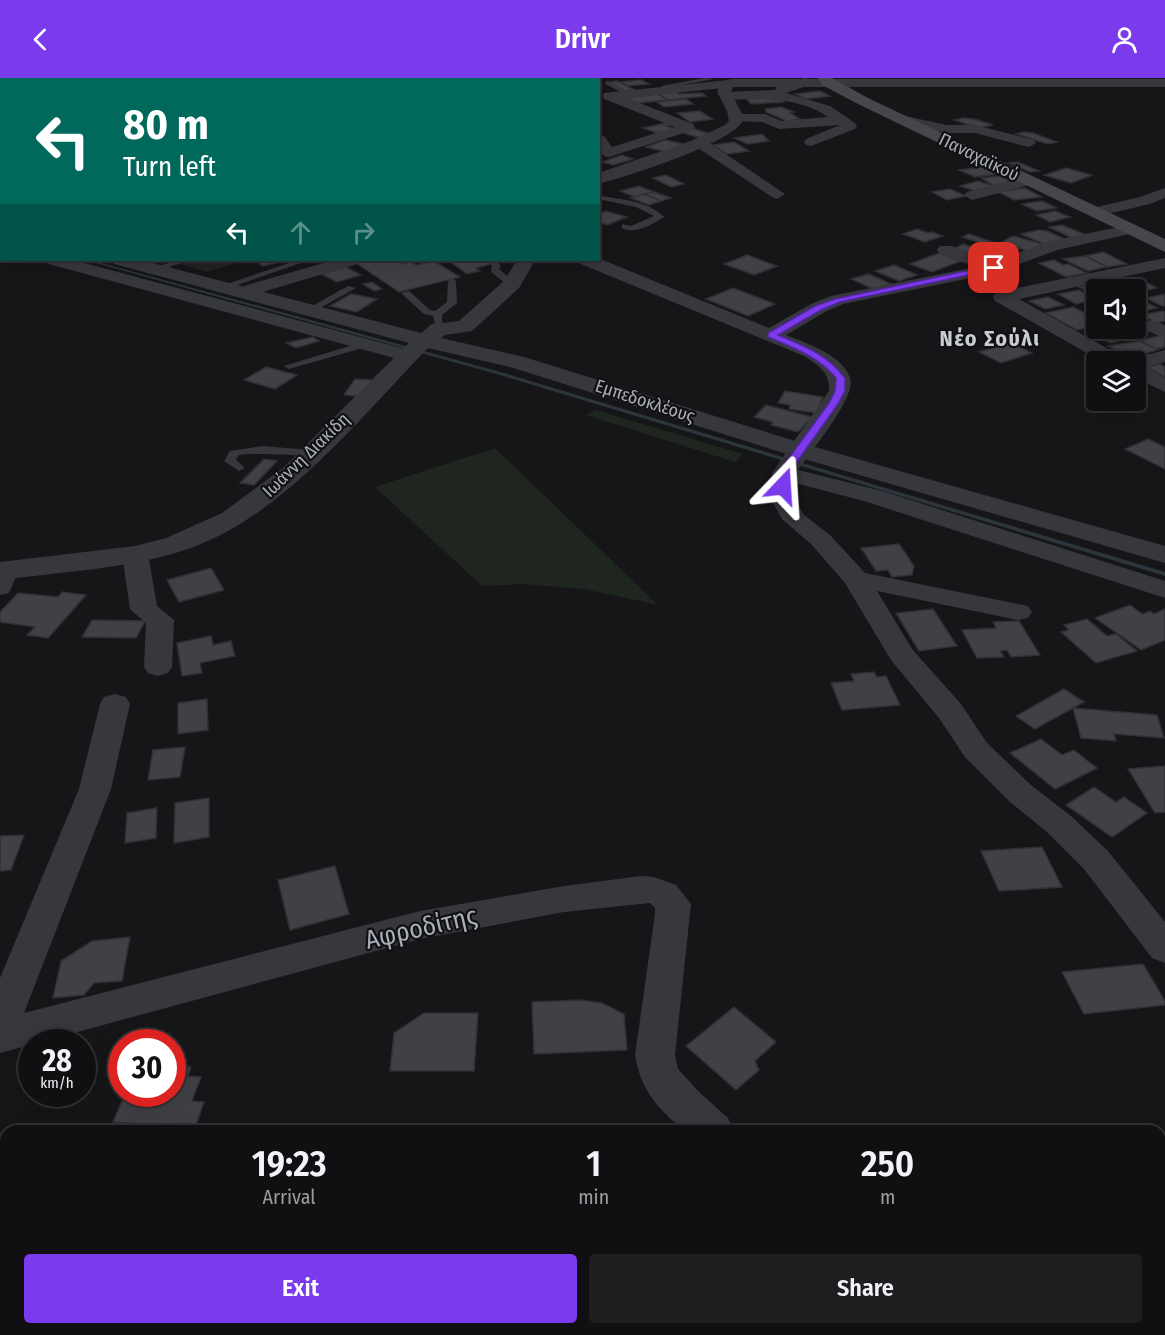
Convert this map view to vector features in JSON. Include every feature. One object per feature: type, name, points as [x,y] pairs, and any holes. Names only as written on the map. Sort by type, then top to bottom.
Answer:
[{"type":"main road","name":"Παναχαϊκού","points":[[826,80],[1028,181],[1165,244]]},
{"type":"street","points":[[727,90],[826,80],[1165,83]]},
{"type":"street","points":[[780,94],[781,90],[805,82]]},
{"type":"street","points":[[605,91],[669,89],[780,94],[789,99],[825,109],[850,126],[811,142]]},
{"type":"street","points":[[600,178],[731,130],[736,124],[736,117],[727,90]]},
{"type":"street","points":[[600,142],[609,153],[688,127],[605,91]]},
{"type":"street","points":[[736,117],[765,118],[779,125],[842,120]]},
{"type":"street","points":[[900,119],[932,123],[946,129],[975,129],[1029,143]]},
{"type":"street","points":[[700,143],[777,194]]},
{"type":"street","points":[[972,195],[1028,181]]},
{"type":"street","points":[[1094,212],[1144,201],[1165,193]]},
{"type":"street","points":[[771,335],[818,308],[838,300],[994,268],[1052,246],[1133,229]]},
{"type":"street","points":[[946,250],[994,268]]},
{"type":"street","points":[[59,261],[363,345],[438,336]]},
{"type":"street","name":"Εμπεδοκλέους","points":[[125,261],[310,310],[438,336],[559,374],[791,463],[1165,555]]},
{"type":"street","points":[[243,292],[348,261]]},
{"type":"street","name":"Ιωάννη Διακίδη","points":[[2,576],[135,554],[176,544],[232,519],[277,486],[438,336],[512,284],[525,261]]},
{"type":"street","points":[[589,261],[811,352],[828,363],[840,378],[840,391],[791,463],[783,499],[794,519],[821,540],[856,579],[901,654],[950,711],[976,750],[1020,793],[1060,825],[1096,860],[1165,948]]},
{"type":"street","points":[[1099,351],[1002,297],[1165,263]]},
{"type":"street","points":[[1146,361],[1165,356]]},
{"type":"street","points":[[1146,376],[1165,386]]},
{"type":"street","points":[[791,463],[873,496],[1165,590]]},
{"type":"street","points":[[135,554],[144,609],[160,620],[158,667]]},
{"type":"street","points":[[856,579],[1018,612]]},
{"type":"street","points":[[0,1025],[95,789],[115,704]]},
{"type":"street","name":"Αφροδίτης","points":[[0,1036],[420,925],[564,899],[641,889],[664,894],[673,904],[674,914],[664,972],[655,1055],[659,1077],[684,1106],[706,1125]]},
{"type":"lane","points":[[669,89],[664,86],[711,79]]},
{"type":"lane","points":[[600,198],[622,203],[639,204],[653,210],[660,217],[630,229],[625,226]]},
{"type":"lane","points":[[154,269],[182,261]]},
{"type":"lane","points":[[223,287],[255,270],[300,261]]},
{"type":"lane","points":[[492,261],[497,266],[494,270],[512,284]]},
{"type":"lane","points":[[438,336],[452,303],[452,281]]},
{"type":"lane","points":[[310,310],[351,288]]},
{"type":"lane","points":[[406,293],[427,312],[438,336]]},
{"type":"lane","points":[[289,366],[363,345]]},
{"type":"lane","points":[[238,468],[230,461],[234,453],[246,450],[271,449],[310,453]]},
{"type":"shaded area","points":[[170,261],[245,261],[207,272]]},
{"type":"shaded area","points":[[596,410],[743,454],[735,462],[586,415]]},
{"type":"shaded area","points":[[495,448],[658,605],[584,589],[523,584],[482,586],[375,487]]},
{"type":"building","points":[[641,80],[649,84],[627,86],[620,82]]},
{"type":"building","points":[[617,81],[635,90],[625,91],[607,82]]},
{"type":"building","points":[[820,91],[830,96],[806,99],[795,94]]},
{"type":"building","points":[[676,92],[679,94],[702,93],[706,96],[668,100],[658,94]]},
{"type":"building","points":[[658,94],[668,100],[629,104],[624,98]]},
{"type":"building","points":[[745,97],[779,97],[784,102],[751,104]]},
{"type":"building","points":[[686,99],[693,104],[664,107],[657,102]]},
{"type":"building","points":[[781,107],[794,112],[790,113],[800,119],[787,121],[766,112],[766,109]]},
{"type":"building","points":[[699,111],[713,119],[690,122],[677,113]]},
{"type":"building","points":[[963,118],[993,125],[978,128],[954,120]]},
{"type":"building","points":[[666,123],[671,125],[666,126],[675,129],[657,133],[643,128]]},
{"type":"building","points":[[694,129],[715,135],[704,139],[683,133]]},
{"type":"building","points":[[1024,132],[1057,142],[1048,144],[1016,134]]},
{"type":"building","points":[[762,134],[769,141],[748,144],[734,138]]},
{"type":"building","points":[[665,140],[684,144],[665,152],[646,147]]},
{"type":"building","points":[[734,142],[749,151],[727,154],[713,145]]},
{"type":"building","points":[[622,155],[633,159],[613,165],[602,162]]},
{"type":"building","points":[[1018,162],[1039,171],[1030,172],[1009,163]]},
{"type":"building","points":[[982,167],[997,174],[975,177],[959,170]]},
{"type":"building","points":[[1066,168],[1092,175],[1071,183],[1044,175]]},
{"type":"building","points":[[666,175],[684,184],[671,187],[653,178]]},
{"type":"building","points":[[1000,176],[1012,182],[993,185],[981,178]]},
{"type":"building","points":[[978,181],[993,186],[975,191],[960,186]]},
{"type":"building","points":[[639,186],[654,192],[635,197],[620,191]]},
{"type":"building","points":[[1025,188],[1042,197],[1014,200],[998,192]]},
{"type":"building","points":[[950,189],[966,196],[947,200],[932,192]]},
{"type":"building","points":[[654,192],[671,198],[661,201],[644,194]]},
{"type":"building","points":[[644,194],[661,201],[649,205],[631,198]]},
{"type":"building","points":[[1042,201],[1057,208],[1037,211],[1022,204]]},
{"type":"building","points":[[606,211],[627,217],[607,225],[600,223],[600,213]]},
{"type":"building","points":[[1055,211],[1070,217],[1050,222],[1036,215]]},
{"type":"building","points":[[1062,225],[1086,235],[1072,238],[1049,227]]},
{"type":"building","points":[[917,229],[943,236],[925,242],[903,234]]},
{"type":"building","points":[[1039,230],[1065,239],[1044,244],[1021,234]]},
{"type":"building","points":[[969,234],[993,242],[986,245],[962,237]]},
{"type":"building","points":[[1013,236],[1042,244],[1029,251],[1000,243]]},
{"type":"building","points":[[963,244],[979,249],[967,255],[951,250]]},
{"type":"building","points":[[1103,252],[1127,264],[1107,267],[1085,256]]},
{"type":"building","points":[[939,253],[961,261],[932,272],[910,264]]},
{"type":"building","points":[[747,255],[777,266],[754,275],[724,264]]},
{"type":"building","points":[[1085,256],[1107,267],[1088,271],[1063,259]]},
{"type":"building","points":[[1054,260],[1087,273],[1066,277],[1039,263]]},
{"type":"building","points":[[256,261],[283,261],[263,266]]},
{"type":"building","points":[[353,261],[398,261],[403,264],[411,262],[416,265],[434,261],[460,277],[399,292]]},
{"type":"building","points":[[449,261],[487,261],[491,264],[476,268],[480,271],[467,274]]},
{"type":"building","points":[[894,265],[917,275],[899,281],[875,271]]},
{"type":"building","points":[[346,267],[361,275],[337,282],[321,274]]},
{"type":"building","points":[[869,274],[891,284],[873,289],[851,279]]},
{"type":"building","points":[[372,282],[382,289],[374,291],[363,284]]},
{"type":"building","points":[[1146,282],[1157,288],[1146,290]]},
{"type":"building","points":[[733,288],[775,304],[748,316],[706,299]]},
{"type":"building","points":[[1079,290],[1086,294],[1086,302],[1076,304],[1058,294]]},
{"type":"building","points":[[351,294],[377,299],[357,312],[330,306]]},
{"type":"building","points":[[1165,294],[1165,306],[1162,306],[1146,298]]},
{"type":"building","points":[[1048,297],[1064,305],[1045,309],[1029,301]]},
{"type":"building","points":[[1146,302],[1157,308],[1146,310]]},
{"type":"building","points":[[1073,307],[1086,314],[1086,328],[1077,330],[1046,313]]},
{"type":"building","points":[[1165,312],[1165,321],[1156,323],[1146,317],[1146,314]]},
{"type":"building","points":[[1161,335],[1165,337],[1165,347],[1156,349],[1140,341]]},
{"type":"building","points":[[313,337],[319,341],[296,348],[286,343]]},
{"type":"building","points":[[1103,339],[1126,339],[1111,343]]},
{"type":"building","points":[[1140,341],[1158,350],[1146,353],[1146,351],[1118,351],[1108,346]]},
{"type":"building","points":[[1010,342],[1032,353],[1001,363],[979,352]]},
{"type":"building","points":[[1160,364],[1165,367],[1165,377],[1146,367]]},
{"type":"building","points":[[266,367],[297,375],[275,389],[244,380]]},
{"type":"building","points":[[355,379],[374,380],[363,397],[344,395]]},
{"type":"building","points":[[785,391],[823,397],[816,413],[789,409],[790,405],[778,403]]},
{"type":"building","points":[[766,405],[812,417],[798,432],[771,425],[773,422],[754,417]]},
{"type":"building","points":[[1148,439],[1165,447],[1165,469],[1125,449]]},
{"type":"building","points":[[264,459],[277,461],[254,485],[240,483]]},
{"type":"building","points":[[899,544],[914,566],[912,575],[892,577],[888,570],[876,571],[861,548]]},
{"type":"building","points":[[211,568],[224,590],[179,602],[167,580]]},
{"type":"building","points":[[62,592],[86,595],[48,638],[27,635],[35,627],[0,622],[0,612],[18,593],[58,597]]},
{"type":"building","points":[[1130,605],[1142,614],[1150,611],[1154,614],[1165,609],[1165,640],[1141,650],[1095,618]]},
{"type":"building","points":[[933,609],[957,646],[919,651],[896,613]]},
{"type":"building","points":[[1087,619],[1107,636],[1116,634],[1137,651],[1096,663],[1061,632],[1069,630],[1064,625]]},
{"type":"building","points":[[92,620],[145,621],[136,638],[82,637]]},
{"type":"building","points":[[1019,621],[1040,655],[1011,657],[1007,650],[1000,651],[1004,657],[977,658],[962,630],[996,628],[993,622]]},
{"type":"building","points":[[211,636],[213,645],[231,641],[235,656],[200,663],[202,673],[182,676],[177,643]]},
{"type":"building","points":[[874,672],[877,677],[886,676],[900,705],[842,710],[831,683],[854,681],[851,674]]},
{"type":"building","points":[[1064,689],[1084,702],[1035,729],[1016,716]]},
{"type":"building","points":[[207,699],[208,730],[178,734],[178,703]]},
{"type":"building","points":[[1073,708],[1157,715],[1164,738],[1114,734],[1116,741],[1081,738]]},
{"type":"building","points":[[1041,739],[1062,755],[1074,750],[1097,768],[1055,789],[1010,753]]},
{"type":"building","points":[[185,747],[180,777],[148,780],[153,750]]},
{"type":"building","points":[[1165,766],[1165,812],[1155,813],[1128,769]]},
{"type":"building","points":[[1094,787],[1116,802],[1124,797],[1147,813],[1112,837],[1066,805]]},
{"type":"building","points":[[209,798],[209,837],[174,843],[175,803]]},
{"type":"building","points":[[157,808],[156,838],[125,843],[127,813]]},
{"type":"building","points":[[24,835],[11,870],[0,871],[0,836]]},
{"type":"building","points":[[1042,847],[1062,887],[999,891],[981,851]]},
{"type":"building","points":[[335,866],[349,914],[290,930],[278,880]]},
{"type":"building","points":[[130,937],[122,981],[94,983],[84,995],[53,998],[61,961],[92,941]]},
{"type":"building","points":[[1143,964],[1165,1001],[1165,1005],[1084,1014],[1062,972]]},
{"type":"building","points":[[580,1000],[602,1003],[624,1014],[627,1050],[534,1054],[532,1002]]},
{"type":"building","points":[[734,1007],[776,1042],[755,1061],[759,1070],[736,1090],[686,1046]]},
{"type":"building","points":[[424,1013],[478,1013],[474,1071],[390,1071],[394,1033]]},
{"type":"building","points":[[186,1067],[191,1067],[188,1076],[201,1077],[192,1101],[204,1102],[196,1125],[113,1122],[119,1107],[186,1107]]},
{"type":"waterway","points":[[91,261],[502,374],[1165,574]]},
{"type":"district","name":"Νέο Σούλι","points":[[990,338]]},
{"type":"route","points":[[783,486],[784,473],[840,391],[840,378],[828,363],[811,352],[771,335],[818,308],[838,300],[953,274],[994,268]]}]
